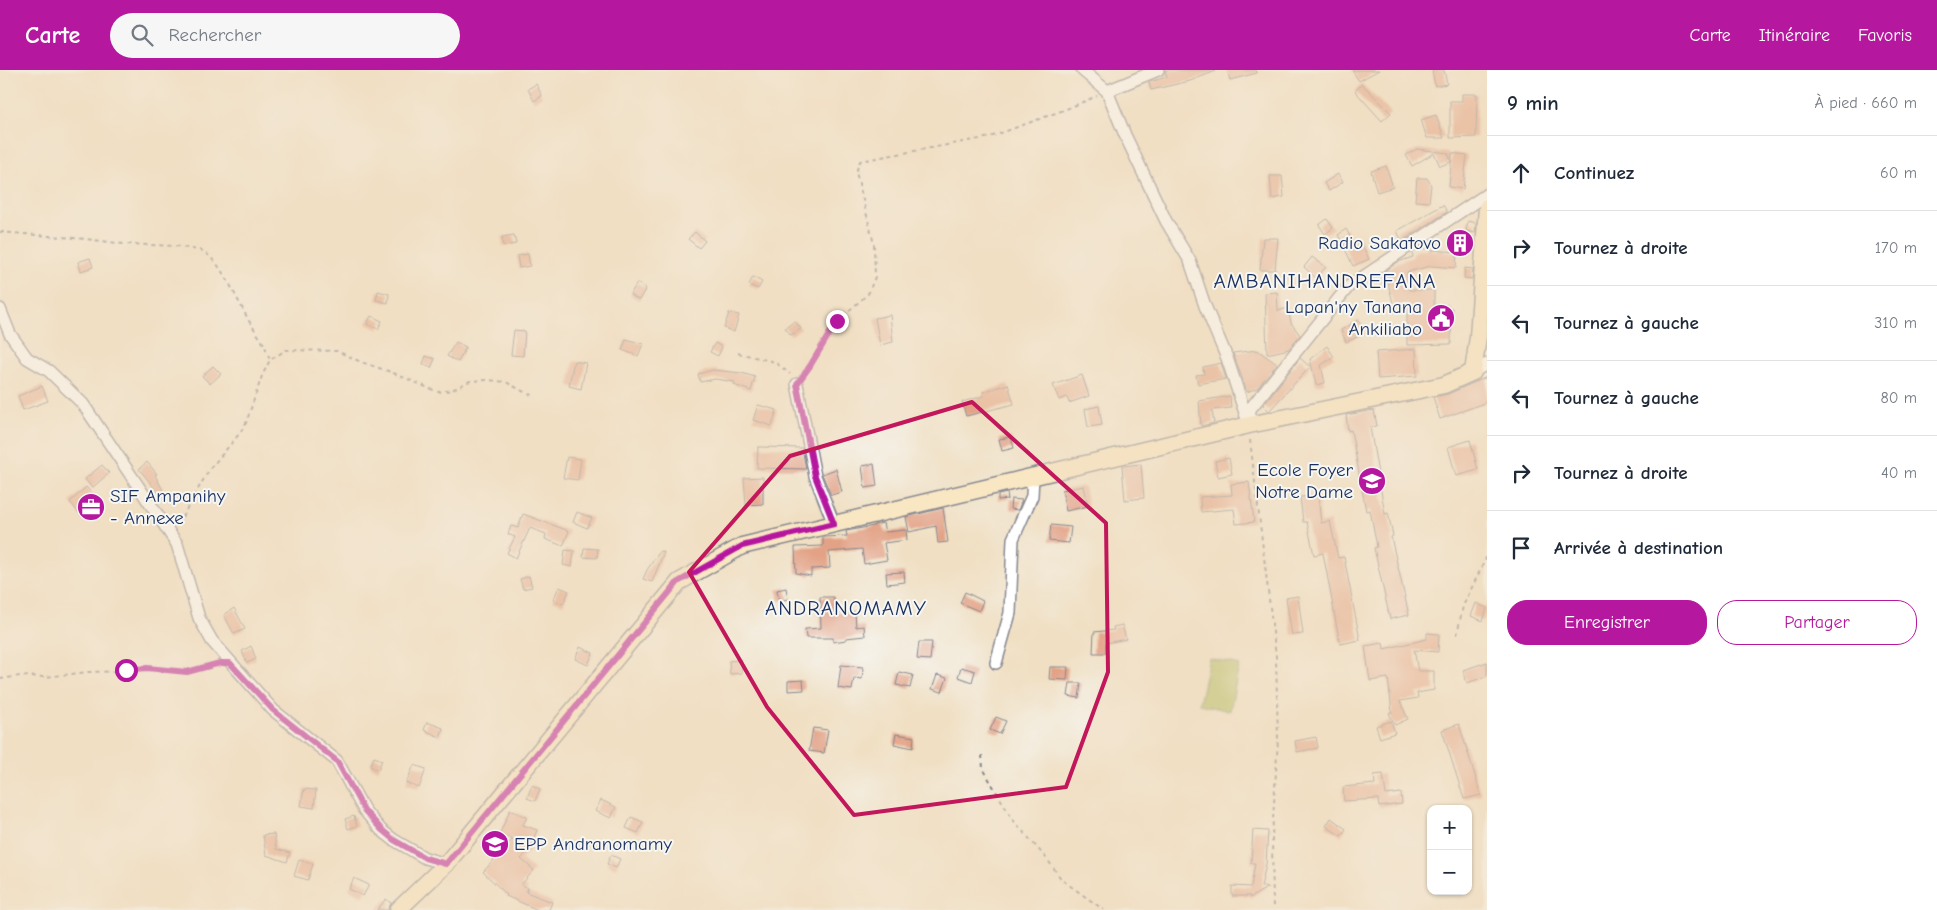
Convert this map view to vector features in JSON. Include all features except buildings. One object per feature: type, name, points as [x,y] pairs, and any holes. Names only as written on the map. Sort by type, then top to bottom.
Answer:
[{"type":"main road","points":[[398,910],[446,864],[678,582],[742,546],[1248,425],[1444,385],[1480,368],[1478,337],[1487,206]]},
{"type":"street","points":[[1082,70],[1108,91],[1125,135],[1166,221],[1190,261],[1205,306],[1227,358],[1248,425]]},
{"type":"street","points":[[1108,91],[1158,70]]},
{"type":"street","points":[[1248,425],[1250,409],[1348,287],[1487,194]]},
{"type":"street","points":[[0,309],[10,334],[27,358],[49,371],[83,404],[170,533],[177,544],[199,618],[212,641],[273,710],[337,761],[364,810],[382,830],[394,840],[425,858],[446,864]]},
{"type":"street","points":[[797,384],[815,476],[834,524]]},
{"type":"street","points":[[996,663],[1010,613],[1013,539],[1032,496],[1033,476]]},
{"type":"path","points":[[738,353],[775,362],[784,368],[797,384],[837,321],[868,294],[875,277],[874,244],[856,172],[860,161],[990,137],[1064,110],[1108,91]]},
{"type":"path","points":[[0,232],[86,238],[124,244],[176,246],[204,251],[228,280],[249,321],[264,344],[270,360]]},
{"type":"path","points":[[170,533],[184,515],[209,470],[246,423],[262,376],[270,360],[286,350],[337,351],[438,392],[452,390],[470,381],[488,380],[506,382],[528,394],[534,395]]},
{"type":"path","points":[[1248,425],[1276,657],[1278,739],[1272,836],[1273,910]]},
{"type":"path","points":[[1457,634],[1463,606],[1487,556]]},
{"type":"path","points":[[0,679],[20,676],[46,678],[88,672],[132,671],[147,668],[187,672],[220,663],[230,663]]},
{"type":"path","points":[[982,755],[984,768],[990,781],[1013,820],[1047,859],[1062,880],[1104,910]]},
{"type":"highlighted area","points":[[972,402],[1106,523],[1108,672],[1066,787],[854,815],[767,707],[689,572],[790,456]]},
{"type":"green space","points":[[1209,658],[1239,665],[1230,711],[1199,704]]},
{"type":"place","name":"Radio Sakatovo","points":[[1460,243]]},
{"type":"place","name":"Lapan'ny Tanana Ankiliabo","points":[[1441,318]]},
{"type":"place","name":"Ecole Foyer Notre Dame","points":[[1372,481]]},
{"type":"place","name":"SIF Ampanihy - Annexe","points":[[91,507]]},
{"type":"place","name":"EPP Andranomamy","points":[[495,844]]},
{"type":"district","name":"AMBANIHANDREFANA","points":[[1325,281]]},
{"type":"district","name":"ANDRANOMAMY","points":[[846,608]]},
{"type":"route","points":[[126,670],[132,671],[147,668],[187,672],[195,671],[208,665],[230,663],[273,710],[337,761],[364,810],[382,830],[394,840],[425,858],[446,864],[678,582],[742,546],[834,524],[817,484],[811,462],[797,384],[837,321]]}]
